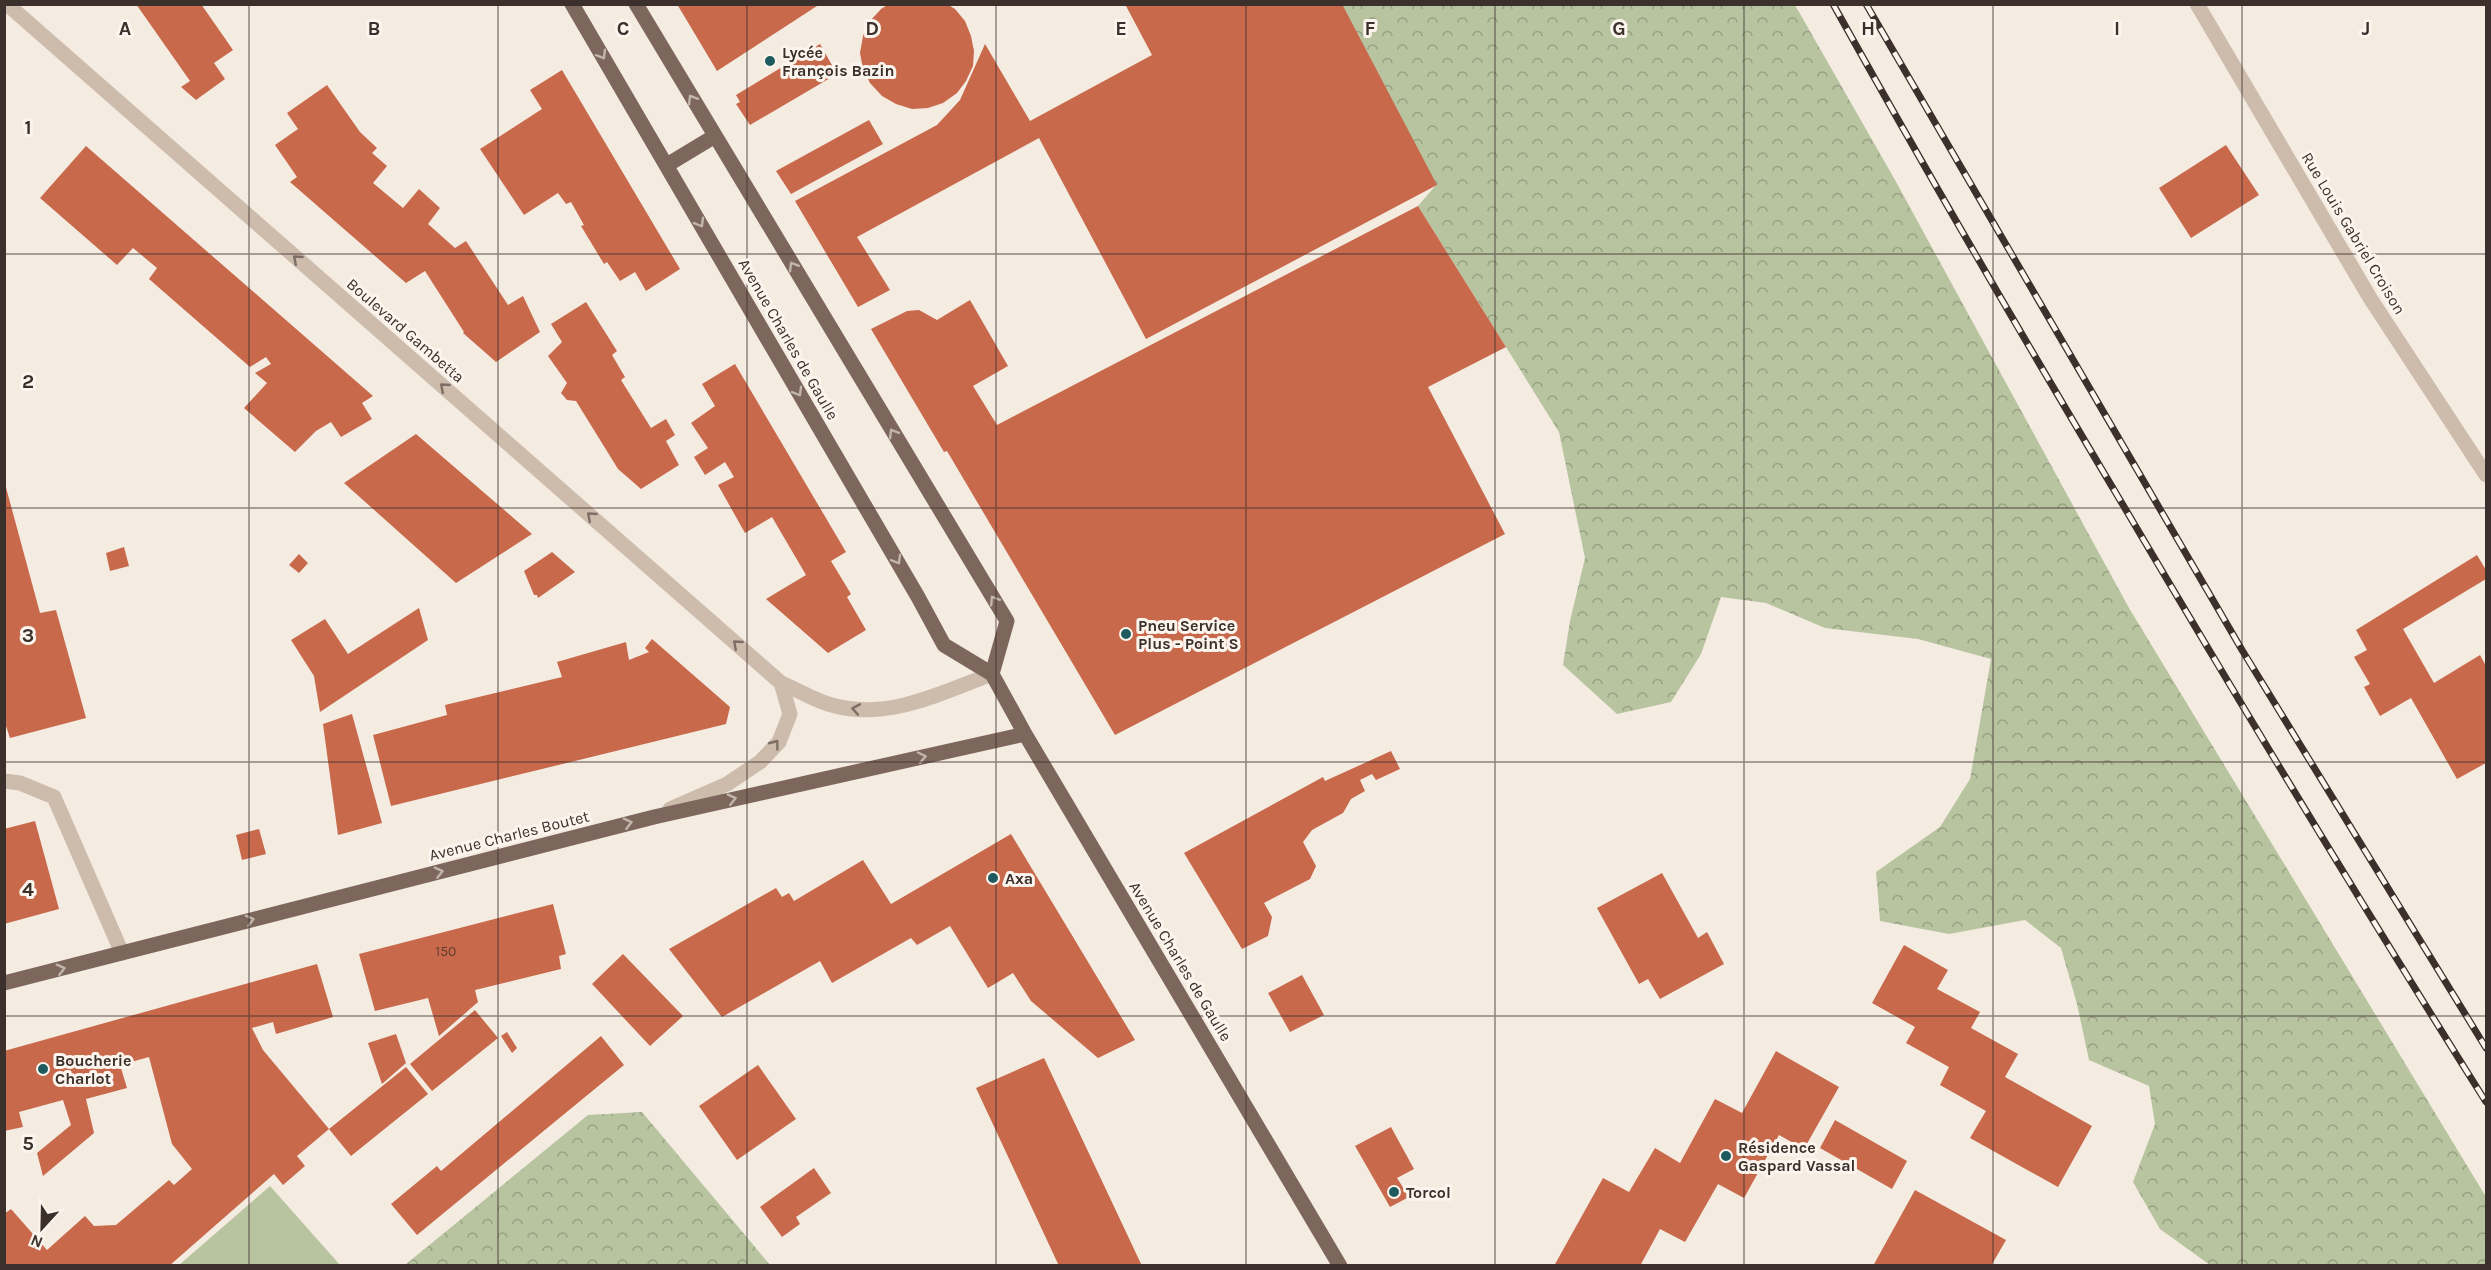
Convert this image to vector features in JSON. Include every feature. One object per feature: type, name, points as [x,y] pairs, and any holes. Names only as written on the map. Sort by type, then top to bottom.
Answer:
[{"type":"main road","name":"Avenue Charles de Gaulle","points":[[572,4],[944,645],[992,674],[1025,734],[1340,1266]]},
{"type":"main road","points":[[636,4],[1007,621],[992,674]]},
{"type":"main road","points":[[667,165],[715,136]]},
{"type":"main road","name":"Avenue Charles Boutet","points":[[4,983],[654,817],[1025,734]]},
{"type":"street","name":"Boulevard Gambetta","points":[[7,4],[781,682],[828,704],[872,711],[915,703],[992,674]]},
{"type":"street","name":"Rue Louis Gabriel Croison","points":[[2197,4],[2370,298],[2487,475]]},
{"type":"street","points":[[654,817],[727,784],[760,762],[779,742],[790,714],[781,682]]},
{"type":"street","points":[[4,781],[20,783],[54,797],[122,953]]},
{"type":"green space","points":[[1342,5],[1795,5],[1895,180],[2129,608],[2486,1197],[2486,1265],[2210,1265],[2160,1229],[2133,1182],[2155,1124],[2149,1086],[2089,1060],[2077,1004],[2061,948],[2025,920],[1949,934],[1880,921],[1876,872],[1940,827],[1970,779],[1991,659],[1918,639],[1825,628],[1766,603],[1721,597],[1701,654],[1671,702],[1617,714],[1563,665],[1570,621],[1585,558],[1559,432],[1418,206],[1436,185]]},
{"type":"green space","points":[[642,1112],[770,1265],[405,1265],[588,1115]]},
{"type":"green space","points":[[270,1186],[340,1265],[179,1265]]},
{"type":"building","points":[[136,4],[201,4],[233,50],[214,63],[225,79],[196,100],[181,87],[190,81]]},
{"type":"building","points":[[677,4],[820,4],[717,71]]},
{"type":"building","points":[[889,4],[947,4],[955,9],[965,21],[974,51],[973,66],[957,93],[943,103],[928,108],[912,109],[882,96],[870,83],[863,69],[860,53],[863,36],[870,21]]},
{"type":"building","points":[[1125,4],[1342,4],[1437,185],[1146,339],[1039,138],[857,237],[890,290],[858,307],[795,201],[937,125],[960,100],[985,44],[1030,121],[1152,55]]},
{"type":"building","points":[[820,44],[837,74],[750,125],[736,104],[740,102],[736,95]]},
{"type":"building","points":[[562,70],[680,269],[646,291],[635,272],[620,281],[607,262],[604,264],[581,226],[584,225],[571,202],[566,204],[558,193],[524,215],[480,149],[542,109],[530,90]]},
{"type":"building","points":[[327,85],[360,132],[377,148],[372,153],[387,166],[373,183],[403,208],[419,189],[440,208],[428,224],[455,248],[466,241],[508,305],[523,296],[540,332],[496,362],[463,333],[425,271],[406,283],[290,182],[297,177],[275,145],[298,129],[287,113]]},
{"type":"building","points":[[869,120],[883,144],[791,194],[776,171]]},
{"type":"building","points":[[2226,145],[2259,195],[2191,238],[2159,188]]},
{"type":"building","points":[[86,146],[373,396],[362,403],[372,419],[341,437],[331,422],[316,431],[295,452],[244,408],[267,383],[255,373],[271,364],[266,357],[250,367],[149,279],[157,268],[133,248],[117,265],[40,198]]},
{"type":"building","points":[[1418,206],[1506,347],[1428,387],[1505,534],[1115,735],[947,451],[944,452],[871,329],[907,311],[919,310],[937,320],[970,300],[1008,366],[973,386],[997,425]]},
{"type":"building","points":[[586,302],[617,351],[612,355],[625,377],[621,380],[651,428],[666,419],[675,435],[666,441],[679,465],[641,489],[618,469],[576,401],[567,400],[561,393],[567,383],[548,356],[562,342],[551,324]]},
{"type":"building","points":[[735,364],[846,552],[831,561],[851,594],[847,597],[866,630],[828,653],[766,599],[806,575],[772,517],[745,533],[718,485],[734,477],[725,462],[705,475],[694,457],[708,448],[691,423],[715,406],[702,384]]},
{"type":"building","points":[[416,434],[532,534],[456,583],[344,483]]},
{"type":"building","points":[[4,480],[40,613],[56,610],[86,718],[10,738],[4,720]]},
{"type":"building","points":[[124,547],[129,566],[110,571],[106,553]]},
{"type":"building","points":[[552,552],[575,572],[538,598],[534,595],[524,571]]},
{"type":"building","points":[[299,554],[308,563],[299,573],[289,565]]},
{"type":"building","points":[[2477,555],[2486,570],[2486,579],[2403,629],[2434,683],[2480,655],[2486,666],[2486,763],[2457,779],[2411,698],[2380,716],[2364,687],[2370,684],[2354,657],[2367,650],[2356,630]]},
{"type":"building","points":[[419,608],[428,640],[320,712],[314,676],[291,640],[325,619],[348,654]]},
{"type":"building","points":[[652,639],[730,707],[726,724],[391,806],[373,735],[447,715],[445,705],[562,677],[557,662],[626,642],[629,660],[649,652],[645,648]]},
{"type":"building","points":[[352,714],[382,823],[338,835],[323,724]]},
{"type":"building","points":[[1391,751],[1400,769],[1376,780],[1372,774],[1360,780],[1365,791],[1351,799],[1343,813],[1312,830],[1303,842],[1316,866],[1310,879],[1264,903],[1272,917],[1268,936],[1242,949],[1184,853],[1323,777],[1325,781]]},
{"type":"building","points":[[35,821],[59,909],[4,924],[4,829]]},
{"type":"building","points":[[259,829],[266,854],[242,860],[236,835]]},
{"type":"building","points":[[1011,834],[1135,1040],[1098,1058],[1031,1001],[1013,973],[988,988],[950,926],[917,945],[911,938],[832,983],[820,961],[722,1017],[669,949],[776,888],[782,897],[789,893],[794,901],[863,860],[891,904]]},
{"type":"building","points":[[1662,873],[1698,938],[1707,932],[1724,964],[1660,999],[1648,979],[1639,984],[1597,908]]},
{"type":"building","points":[[553,904],[566,954],[559,956],[561,969],[475,990],[478,1002],[439,1036],[428,998],[375,1011],[359,954]]},
{"type":"building","points":[[1904,945],[1948,970],[1937,989],[1980,1012],[1971,1028],[2018,1054],[2005,1077],[2092,1126],[2058,1187],[1970,1138],[1986,1111],[1940,1085],[1949,1067],[1906,1043],[1915,1027],[1872,1003]]},
{"type":"building","points":[[623,954],[683,1016],[650,1046],[592,984]]},
{"type":"building","points":[[317,964],[333,1017],[276,1034],[273,1022],[252,1028],[263,1050],[329,1129],[297,1156],[305,1166],[283,1185],[274,1174],[169,1266],[4,1266],[4,1214],[11,1209],[47,1250],[85,1216],[94,1226],[116,1225],[169,1180],[174,1185],[192,1169],[172,1144],[149,1057],[120,1065],[127,1088],[86,1099],[94,1133],[43,1176],[37,1153],[71,1125],[63,1100],[19,1112],[23,1127],[4,1131],[4,1051]]},
{"type":"building","points":[[1302,975],[1324,1015],[1290,1032],[1268,993]]},
{"type":"building","points":[[475,1010],[498,1038],[432,1091],[410,1064]]},
{"type":"building","points":[[507,1032],[517,1048],[512,1053],[501,1036]]},
{"type":"building","points":[[396,1034],[406,1063],[382,1084],[368,1043]]},
{"type":"building","points":[[601,1036],[624,1065],[417,1235],[391,1204],[437,1166],[441,1171]]},
{"type":"building","name":"Résidence Gaspard Vassal","points":[[1776,1051],[1839,1087],[1804,1149],[1779,1135],[1744,1198],[1718,1184],[1685,1242],[1660,1229],[1640,1266],[1554,1266],[1603,1178],[1629,1192],[1655,1148],[1680,1163],[1715,1099],[1742,1113]]},
{"type":"building","points":[[1044,1058],[1142,1266],[1059,1266],[976,1088]]},
{"type":"building","points":[[758,1065],[796,1119],[737,1160],[699,1106]]},
{"type":"building","points":[[406,1067],[428,1094],[351,1156],[329,1129]]},
{"type":"building","points":[[1835,1120],[1907,1161],[1892,1189],[1820,1148]]},
{"type":"building","points":[[1391,1127],[1414,1169],[1397,1178],[1409,1197],[1390,1207],[1355,1146]]},
{"type":"building","points":[[814,1168],[831,1193],[796,1217],[800,1224],[782,1237],[760,1207]]},
{"type":"building","points":[[1915,1190],[2006,1240],[1991,1266],[1873,1266]]},
{"type":"railway","points":[[1833,4],[1976,256],[2167,580],[2486,1102]]},
{"type":"railway","points":[[1866,4],[2242,650],[2486,1048]]},
{"type":"place","name":"Lycée François Bazin","points":[[770,61]]},
{"type":"place","name":"Pneu Service Plus - Point S","points":[[1126,634]]},
{"type":"place","name":"Axa","points":[[993,878]]},
{"type":"place","name":"Boucherie Charlot","points":[[43,1069]]},
{"type":"place","name":"Résidence Gaspard Vassal","points":[[1726,1156]]},
{"type":"place","name":"Torcol","points":[[1394,1192]]}]
